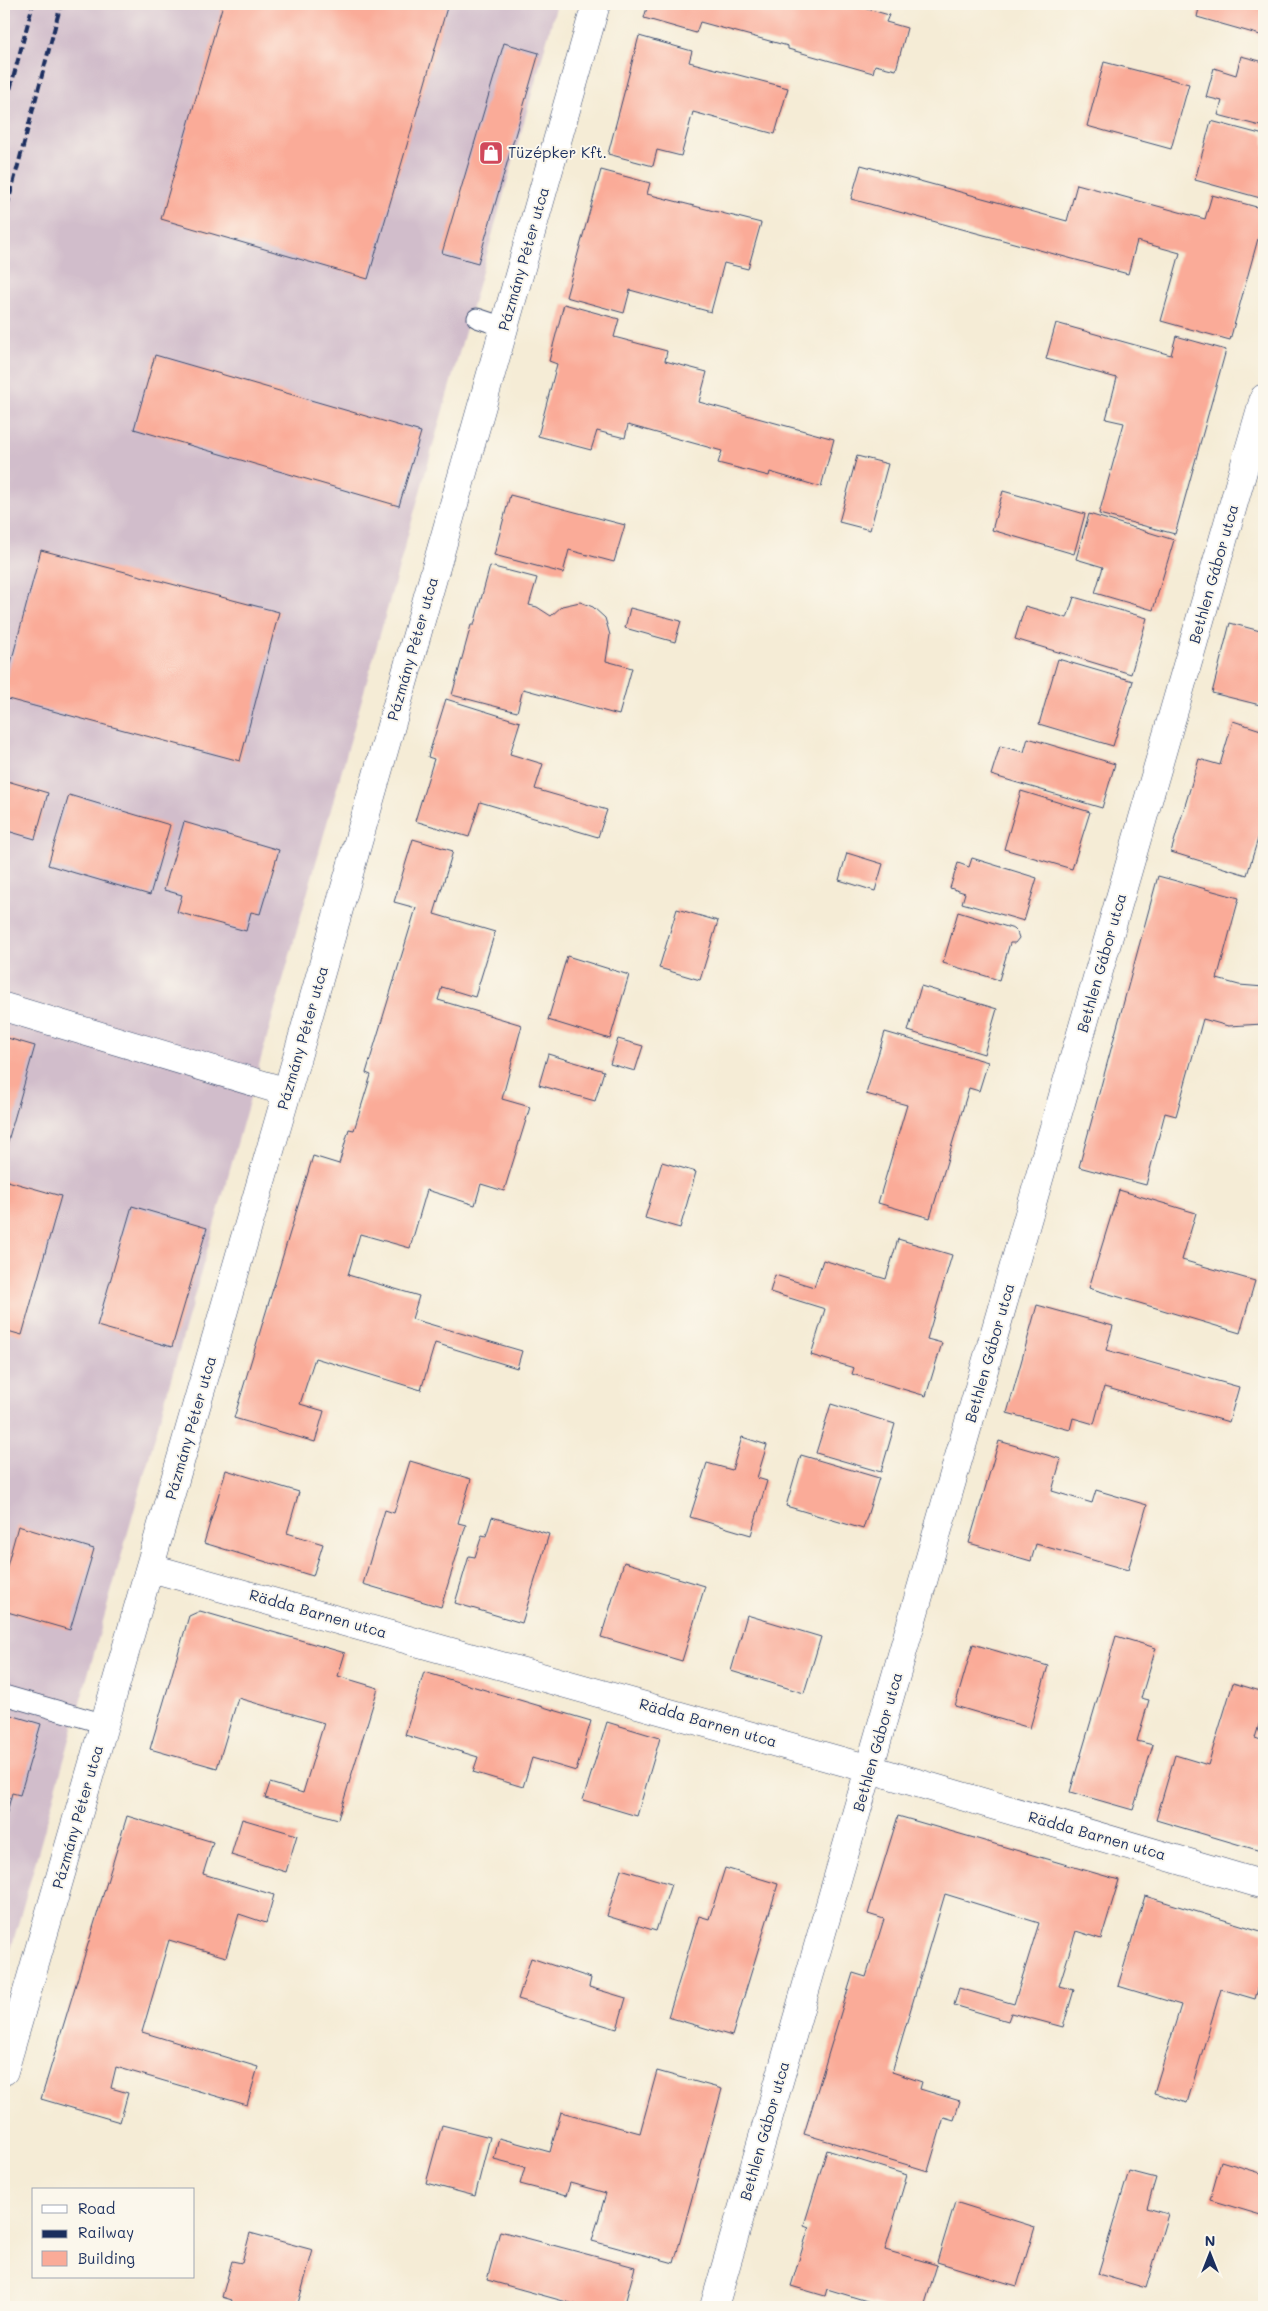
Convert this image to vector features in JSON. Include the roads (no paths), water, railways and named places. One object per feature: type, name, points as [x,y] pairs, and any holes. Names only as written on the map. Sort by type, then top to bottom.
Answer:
[{"type":"street","name":"Pázmány Péter utca","points":[[4,2071],[287,1092],[596,4]]},
{"type":"street","name":"Bethlen Gábor utca","points":[[714,2307],[1264,398]]},
{"type":"street","points":[[4,1007],[287,1092]]},
{"type":"street","name":"Rädda Barnen utca","points":[[150,1568],[870,1769],[1264,1885]]},
{"type":"lane","points":[[477,318],[504,328]]},
{"type":"lane","points":[[4,1695],[105,1724]]},
{"type":"railway","points":[[4,112],[33,4]]},
{"type":"railway","points":[[4,218],[61,4]]},
{"type":"place","name":"Tüzépker Kft.","points":[[491,153]]}]
